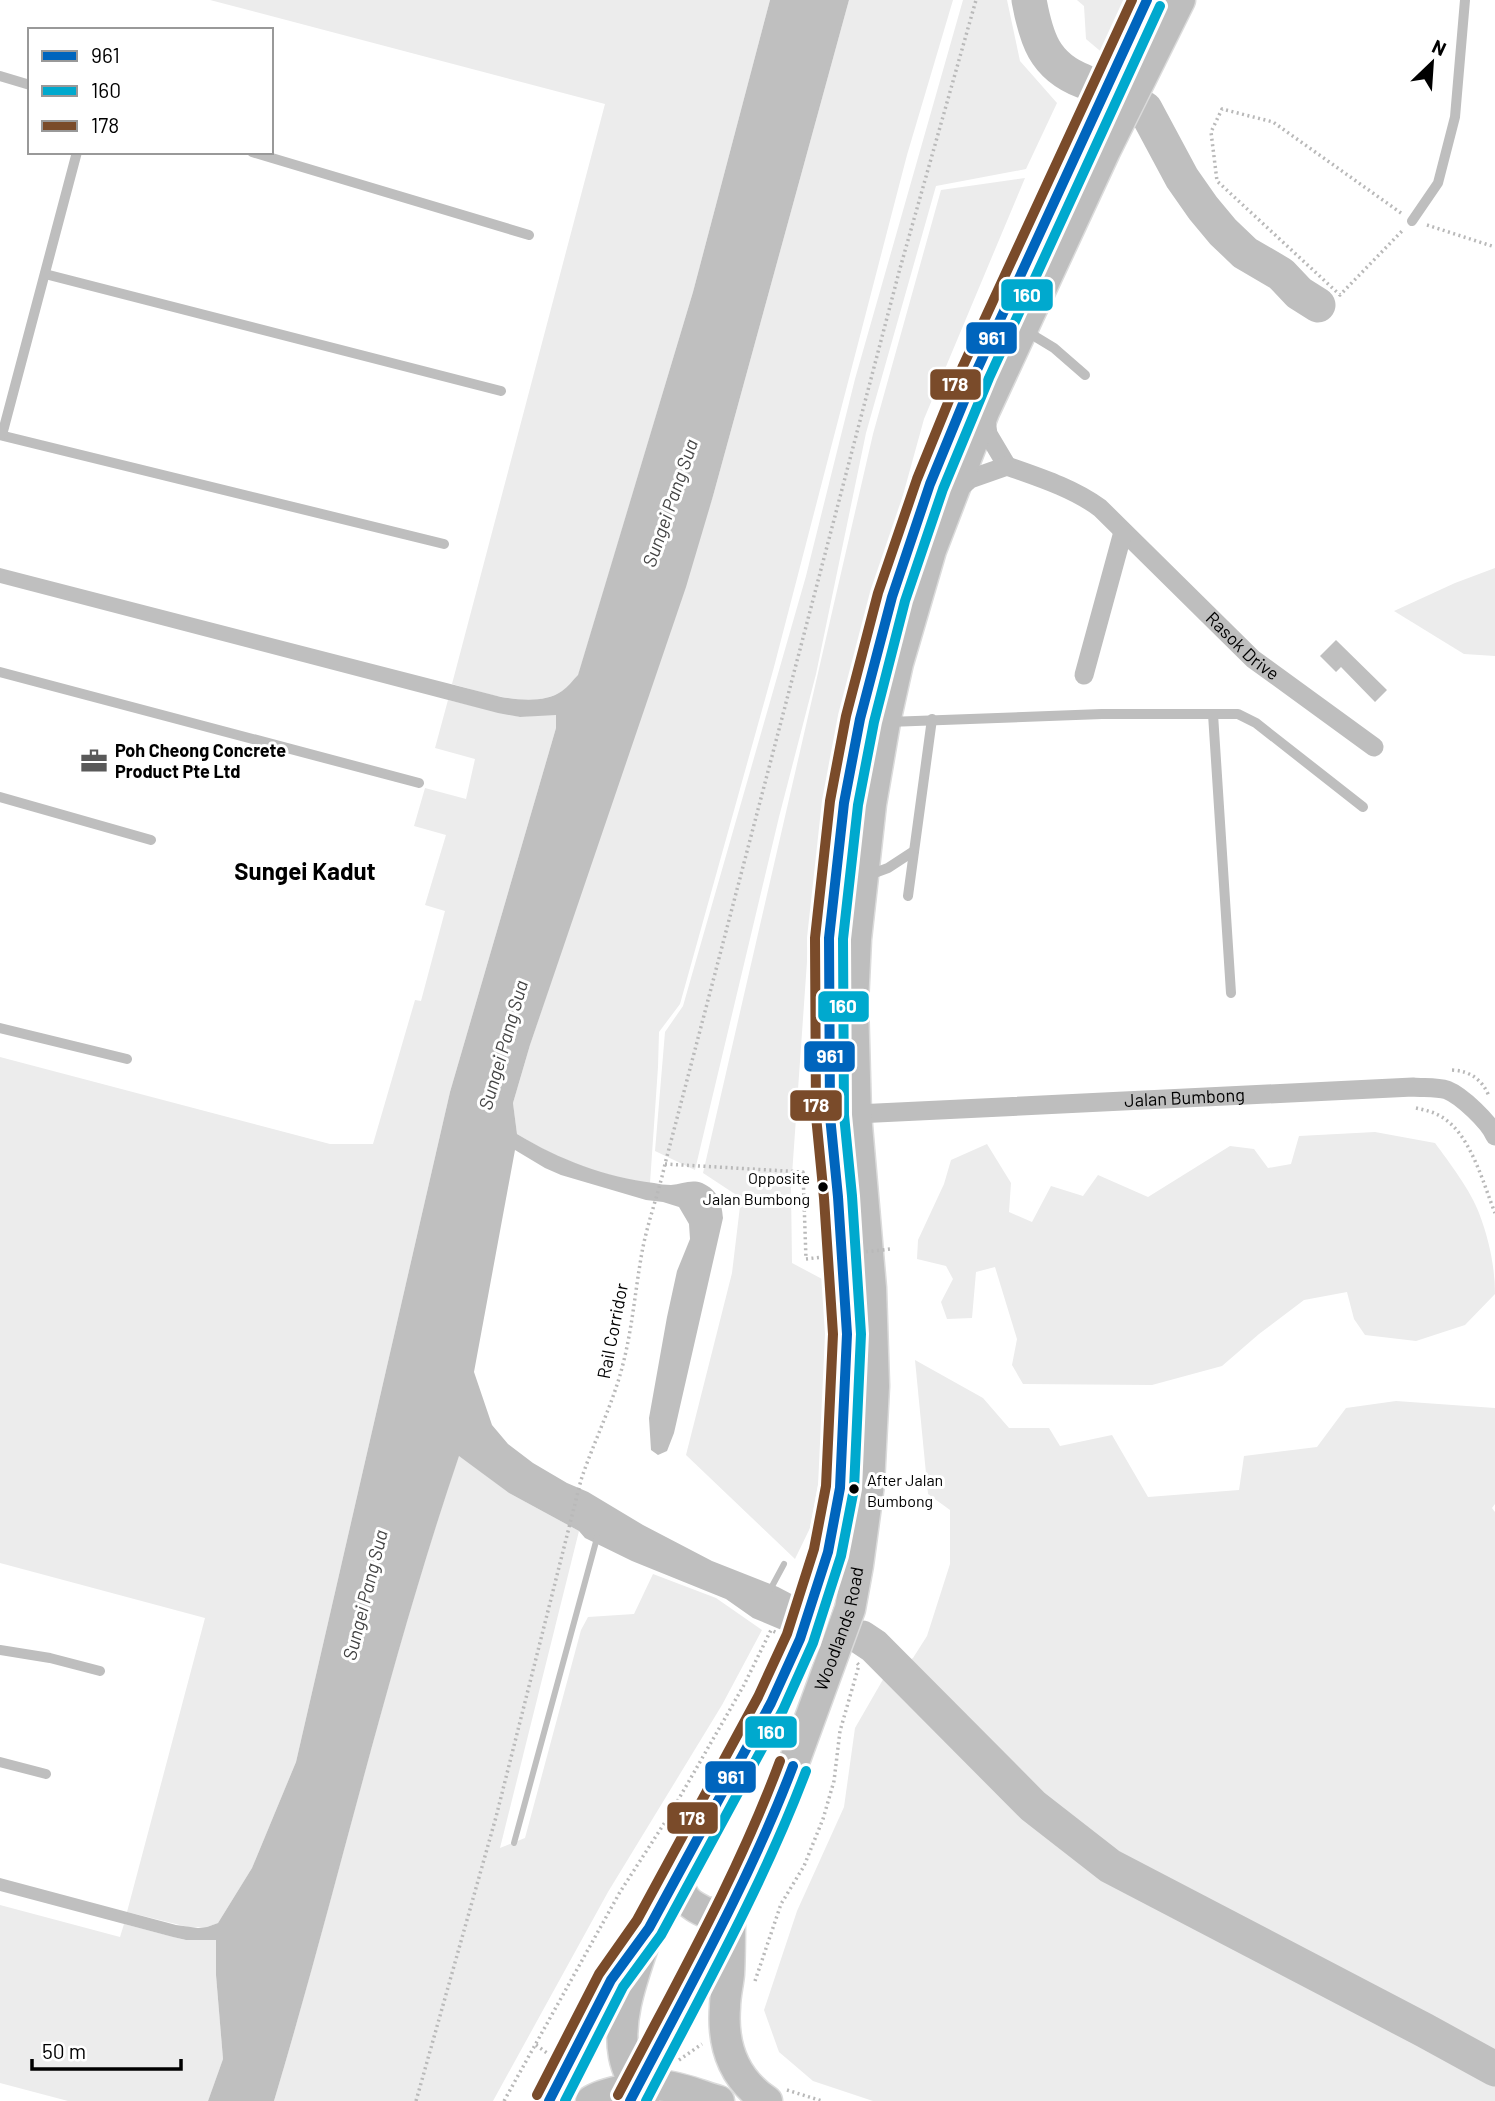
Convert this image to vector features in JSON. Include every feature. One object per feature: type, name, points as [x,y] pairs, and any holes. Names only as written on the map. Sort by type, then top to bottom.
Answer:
[{"type":"main road","name":"Woodlands Road","points":[[800,1639],[828,1552],[840,1488],[847,1334],[830,1116],[828,1004],[836,870],[844,803],[859,719],[892,597],[930,484],[976,372],[1147,0]]},
{"type":"main road","name":"Woodlands Road","points":[[644,2094],[778,1807],[842,1656],[869,1484],[874,1386],[871,1288],[856,1114],[853,1003],[856,939],[871,804],[898,663],[931,550],[984,412],[1105,151],[1180,0]]},
{"type":"main road","points":[[678,1874],[681,1892],[687,1902],[709,1914],[723,1910],[733,1902]]},
{"type":"main road","points":[[733,1902],[729,1976],[724,2008],[726,2037],[734,2066],[745,2081],[767,2101]]},
{"type":"main road","points":[[644,2094],[624,2058],[622,2041],[624,2019],[649,1928]]},
{"type":"main road","points":[[595,2098],[644,2094],[719,2101]]},
{"type":"street","points":[[951,495],[970,479],[1007,466],[988,434],[984,412]]},
{"type":"street","name":"Rasok Drive","points":[[1007,466],[1090,500],[1253,659],[1374,747]]},
{"type":"street","points":[[1084,675],[1123,532]]},
{"type":"street","name":"Jalan Bumbong","points":[[856,1114],[1413,1087],[1447,1090],[1471,1107],[1495,1136]]},
{"type":"lane","points":[[1412,221],[1438,183],[1455,117],[1465,0]]},
{"type":"lane","points":[[0,76],[28,84]]},
{"type":"lane","points":[[76,154],[1,435],[444,544]]},
{"type":"lane","points":[[259,154],[529,235]]},
{"type":"lane","points":[[45,274],[501,390]]},
{"type":"lane","points":[[1023,329],[1054,348],[1085,375]]},
{"type":"lane","points":[[0,672],[419,783]]},
{"type":"lane","points":[[1213,713],[1231,993]]},
{"type":"lane","points":[[885,722],[1102,714],[1238,714],[1256,723],[1363,807]]},
{"type":"lane","points":[[908,896],[932,719]]},
{"type":"lane","points":[[0,797],[151,840]]},
{"type":"lane","points":[[861,878],[888,868],[914,851]]},
{"type":"lane","points":[[0,1028],[127,1059]]},
{"type":"lane","points":[[0,1650],[50,1658],[100,1671]]},
{"type":"lane","points":[[0,1762],[46,1774]]},
{"type":"path","name":"Rail Corridor","points":[[416,2101],[496,1817],[580,1480],[615,1392],[623,1364],[633,1321],[641,1256],[654,1205],[899,272],[976,0]]},
{"type":"path","points":[[1412,221],[1340,295],[1217,181],[1211,132],[1222,109],[1273,122],[1412,221],[1495,247]]},
{"type":"path","points":[[1414,1108],[1443,1117],[1466,1142],[1495,1213]]},
{"type":"path","points":[[665,1164],[803,1172],[806,1259],[890,1249]]},
{"type":"path","points":[[505,2101],[620,1892],[669,1816],[744,1685],[771,1630]]},
{"type":"path","points":[[751,1992],[781,1904],[804,1866],[831,1794],[840,1731],[859,1665],[842,1656]]},
{"type":"path","points":[[644,2094],[674,2064],[703,2043],[726,2037]]},
{"type":"path","points":[[536,2045],[585,2077],[595,2098]]},
{"type":"shaded area","points":[[210,0],[770,0],[693,292],[578,676],[562,691],[550,697],[522,700],[452,684],[605,104]]},
{"type":"shaded area","points":[[849,0],[953,0],[907,155],[774,667],[680,1004],[659,1032],[650,1183],[632,1180],[581,1166],[517,1134],[513,1103],[713,496]]},
{"type":"shaded area","points":[[963,0],[1007,0],[1020,61],[1057,103],[1026,169],[936,186],[866,433],[816,674],[695,1170],[655,1151],[665,1032],[683,1006],[806,576],[855,379]]},
{"type":"shaded area","points":[[1077,0],[1129,0],[1105,55],[1086,39],[1084,6]]},
{"type":"shaded area","points":[[1025,178],[924,419],[846,702],[810,919],[791,1189],[792,1263],[824,1280],[828,1430],[810,1528],[795,1559],[686,1455],[732,1273],[741,1198],[703,1173],[873,434],[941,190]]},
{"type":"shaded area","points":[[1495,568],[1495,656],[1464,654],[1394,611],[1455,583]]},
{"type":"shaded area","points":[[448,700],[520,717],[556,714],[556,728],[450,1092],[296,1762],[252,1868],[218,1923],[207,1927],[188,1927],[127,1912],[205,1618],[0,1563],[0,1057],[330,1144],[373,1144],[415,1000],[421,1001],[445,911],[425,905],[446,835],[414,826],[425,788],[466,799],[475,759],[435,748]]},
{"type":"shaded area","points":[[1375,1132],[1435,1143],[1475,1204],[1491,1253],[1495,1294],[1465,1325],[1416,1341],[1365,1335],[1354,1319],[1347,1292],[1304,1300],[1222,1366],[1152,1385],[1023,1384],[1012,1365],[1017,1339],[995,1267],[976,1272],[972,1318],[947,1319],[941,1302],[953,1279],[946,1266],[917,1259],[918,1240],[944,1184],[951,1160],[987,1144],[1011,1183],[1009,1212],[1032,1222],[1051,1186],[1083,1196],[1098,1175],[1148,1197],[1230,1146],[1254,1149],[1268,1168],[1291,1164],[1299,1136]]},
{"type":"shaded area","points":[[915,1360],[983,1398],[1009,1428],[1049,1428],[1060,1446],[1112,1435],[1148,1497],[1239,1490],[1244,1456],[1317,1447],[1346,1408],[1396,1401],[1495,1408],[1495,1504],[1492,1508],[1495,1512],[1495,2101],[873,2101],[813,2081],[779,2052],[764,2010],[797,1911],[844,1807],[855,1728],[885,1676],[913,1658],[927,1636],[950,1564],[950,1510],[928,1494]]},
{"type":"shaded area","points":[[459,1455],[509,1493],[579,1531],[500,1848],[525,1838],[581,1630],[588,1617],[634,1614],[653,1574],[716,1598],[762,1630],[722,1705],[608,1892],[493,2101],[274,2101],[409,1615]]},
{"type":"shaded area","points":[[0,1905],[120,1937],[124,1924],[185,1940],[217,1940],[216,1975],[223,2059],[208,2101],[68,2101],[0,2083]]},
{"type":"water","name":"Sungei Pang Sua","points":[[770,0],[849,0],[686,587],[530,1045],[513,1103],[517,1134],[533,1143],[583,1166],[618,1176],[667,1185],[702,1183],[712,1189],[718,1198],[723,1218],[674,1433],[667,1451],[658,1455],[651,1450],[649,1418],[677,1271],[690,1239],[689,1224],[679,1207],[561,1175],[515,1150],[474,1372],[492,1425],[508,1444],[533,1463],[712,1561],[799,1598],[784,1631],[753,1618],[726,1599],[632,1561],[585,1538],[579,1531],[509,1493],[459,1456],[409,1616],[274,2101],[208,2101],[223,2059],[216,1940],[186,1940],[0,1891],[0,1878],[176,1925],[198,1928],[218,1923],[252,1868],[296,1762],[450,1092],[556,728],[556,715],[520,717],[498,713],[0,583],[0,568],[501,697],[540,699],[562,691],[578,675],[693,292]]},
{"type":"water","points":[[1336,640],[1387,690],[1375,702],[1341,667],[1336,672],[1320,656]]},
{"type":"waterway","points":[[1029,0],[1035,27],[1044,49],[1059,67],[1083,81]]},
{"type":"waterway","points":[[1145,109],[1182,178],[1223,232],[1245,253],[1281,274],[1299,293],[1318,305]]},
{"type":"waterway","points":[[514,1843],[597,1538]]},
{"type":"waterway","points":[[770,1590],[784,1564]]},
{"type":"waterway","points":[[862,1638],[874,1646],[1033,1806],[1110,1866],[1495,2069]]},
{"type":"transit line","name":"178","points":[[537,2095],[599,1974],[637,1920],[758,1697],[787,1634],[814,1549],[826,1486],[833,1334],[816,1116],[815,938],[830,801],[846,716],[878,593],[917,479],[963,366],[1132,0]]},
{"type":"transit line","name":"961","points":[[549,2101],[611,1980],[649,1928],[771,1703],[800,1639],[828,1552],[840,1488],[847,1334],[830,1116],[829,938],[844,803],[860,719],[892,597],[930,484],[976,372],[1147,0]]},
{"type":"transit line","name":"160","points":[[565,2101],[623,1987],[661,1935],[783,1710],[813,1643],[841,1556],[854,1489],[861,1334],[844,1115],[843,939],[858,805],[874,722],[905,601],[943,489],[989,378],[1160,6]]},
{"type":"transit line","name":"178","points":[[618,2095],[725,1889],[780,1761]]},
{"type":"transit line","name":"961","points":[[630,2101],[737,1894],[793,1766]]},
{"type":"transit line","name":"160","points":[[646,2101],[751,1897],[806,1771]]},
{"type":"place","name":"Poh Cheong Concrete Product Pte Ltd","points":[[94,761]]},
{"type":"place","name":"Opposite Jalan Bumbong","points":[[823,1187]]},
{"type":"place","name":"After Jalan Bumbong","points":[[854,1489]]},
{"type":"district","name":"Sungei Kadut","points":[[305,872]]}]
